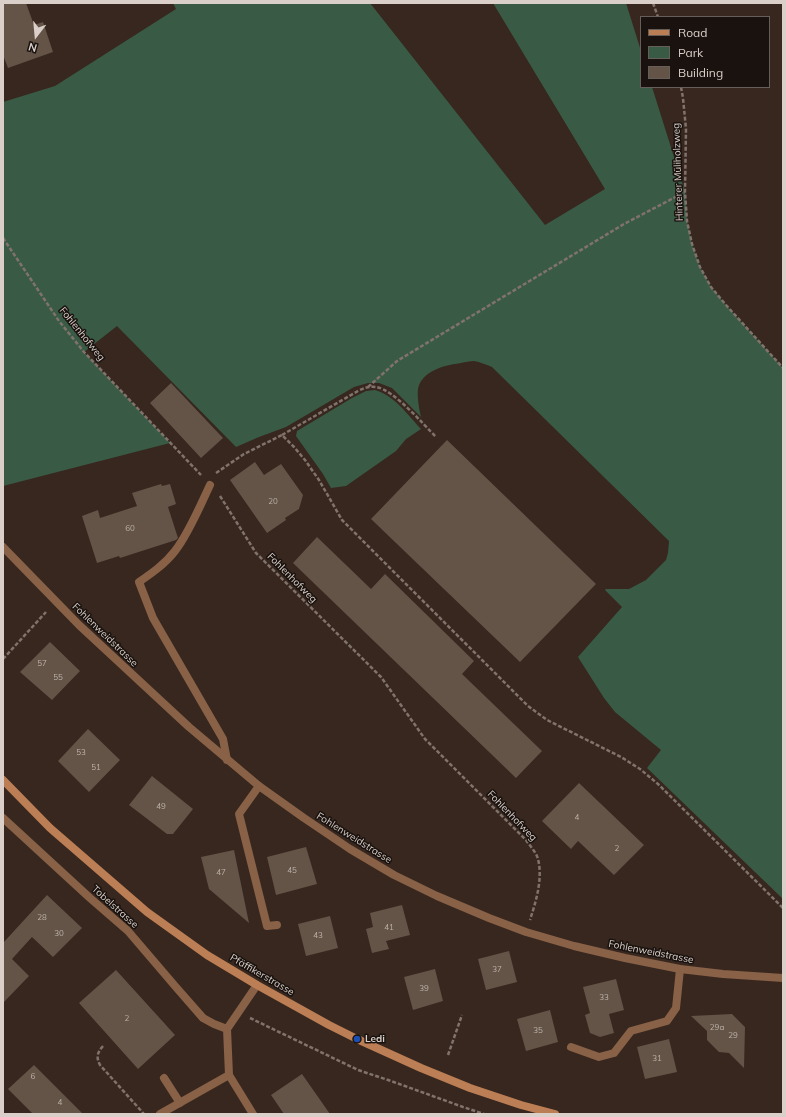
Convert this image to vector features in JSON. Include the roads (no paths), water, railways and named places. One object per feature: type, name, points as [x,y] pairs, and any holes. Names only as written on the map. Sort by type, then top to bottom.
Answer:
[{"type":"main road","name":"Pfäffikerstrasse","points":[[3,780],[50,828],[115,886],[147,912],[207,955],[336,1029],[421,1068],[470,1088],[522,1106],[555,1114]]},
{"type":"street","points":[[208,483],[185,536],[175,551],[162,564],[139,582],[153,618],[223,739],[227,760]]},
{"type":"street","name":"Fohlenweidstrasse","points":[[3,547],[79,625],[189,727],[227,760],[259,786],[304,818],[350,849],[394,875],[437,896],[489,918],[526,932],[574,946],[680,969],[723,974],[783,978]]},
{"type":"street","points":[[259,786],[239,814],[267,926],[277,925]]},
{"type":"street","name":"Tobelstrasse","points":[[3,818],[128,931],[203,1018],[227,1029]]},
{"type":"street","points":[[571,1047],[599,1057],[614,1054],[631,1031],[667,1021],[676,1008],[680,969]]},
{"type":"street","points":[[253,1114],[229,1076],[227,1029],[257,985]]},
{"type":"street","points":[[160,1114],[229,1076]]},
{"type":"street","points":[[164,1078],[180,1103]]},
{"type":"place","name":"Ledi","points":[[357,1039]]}]
